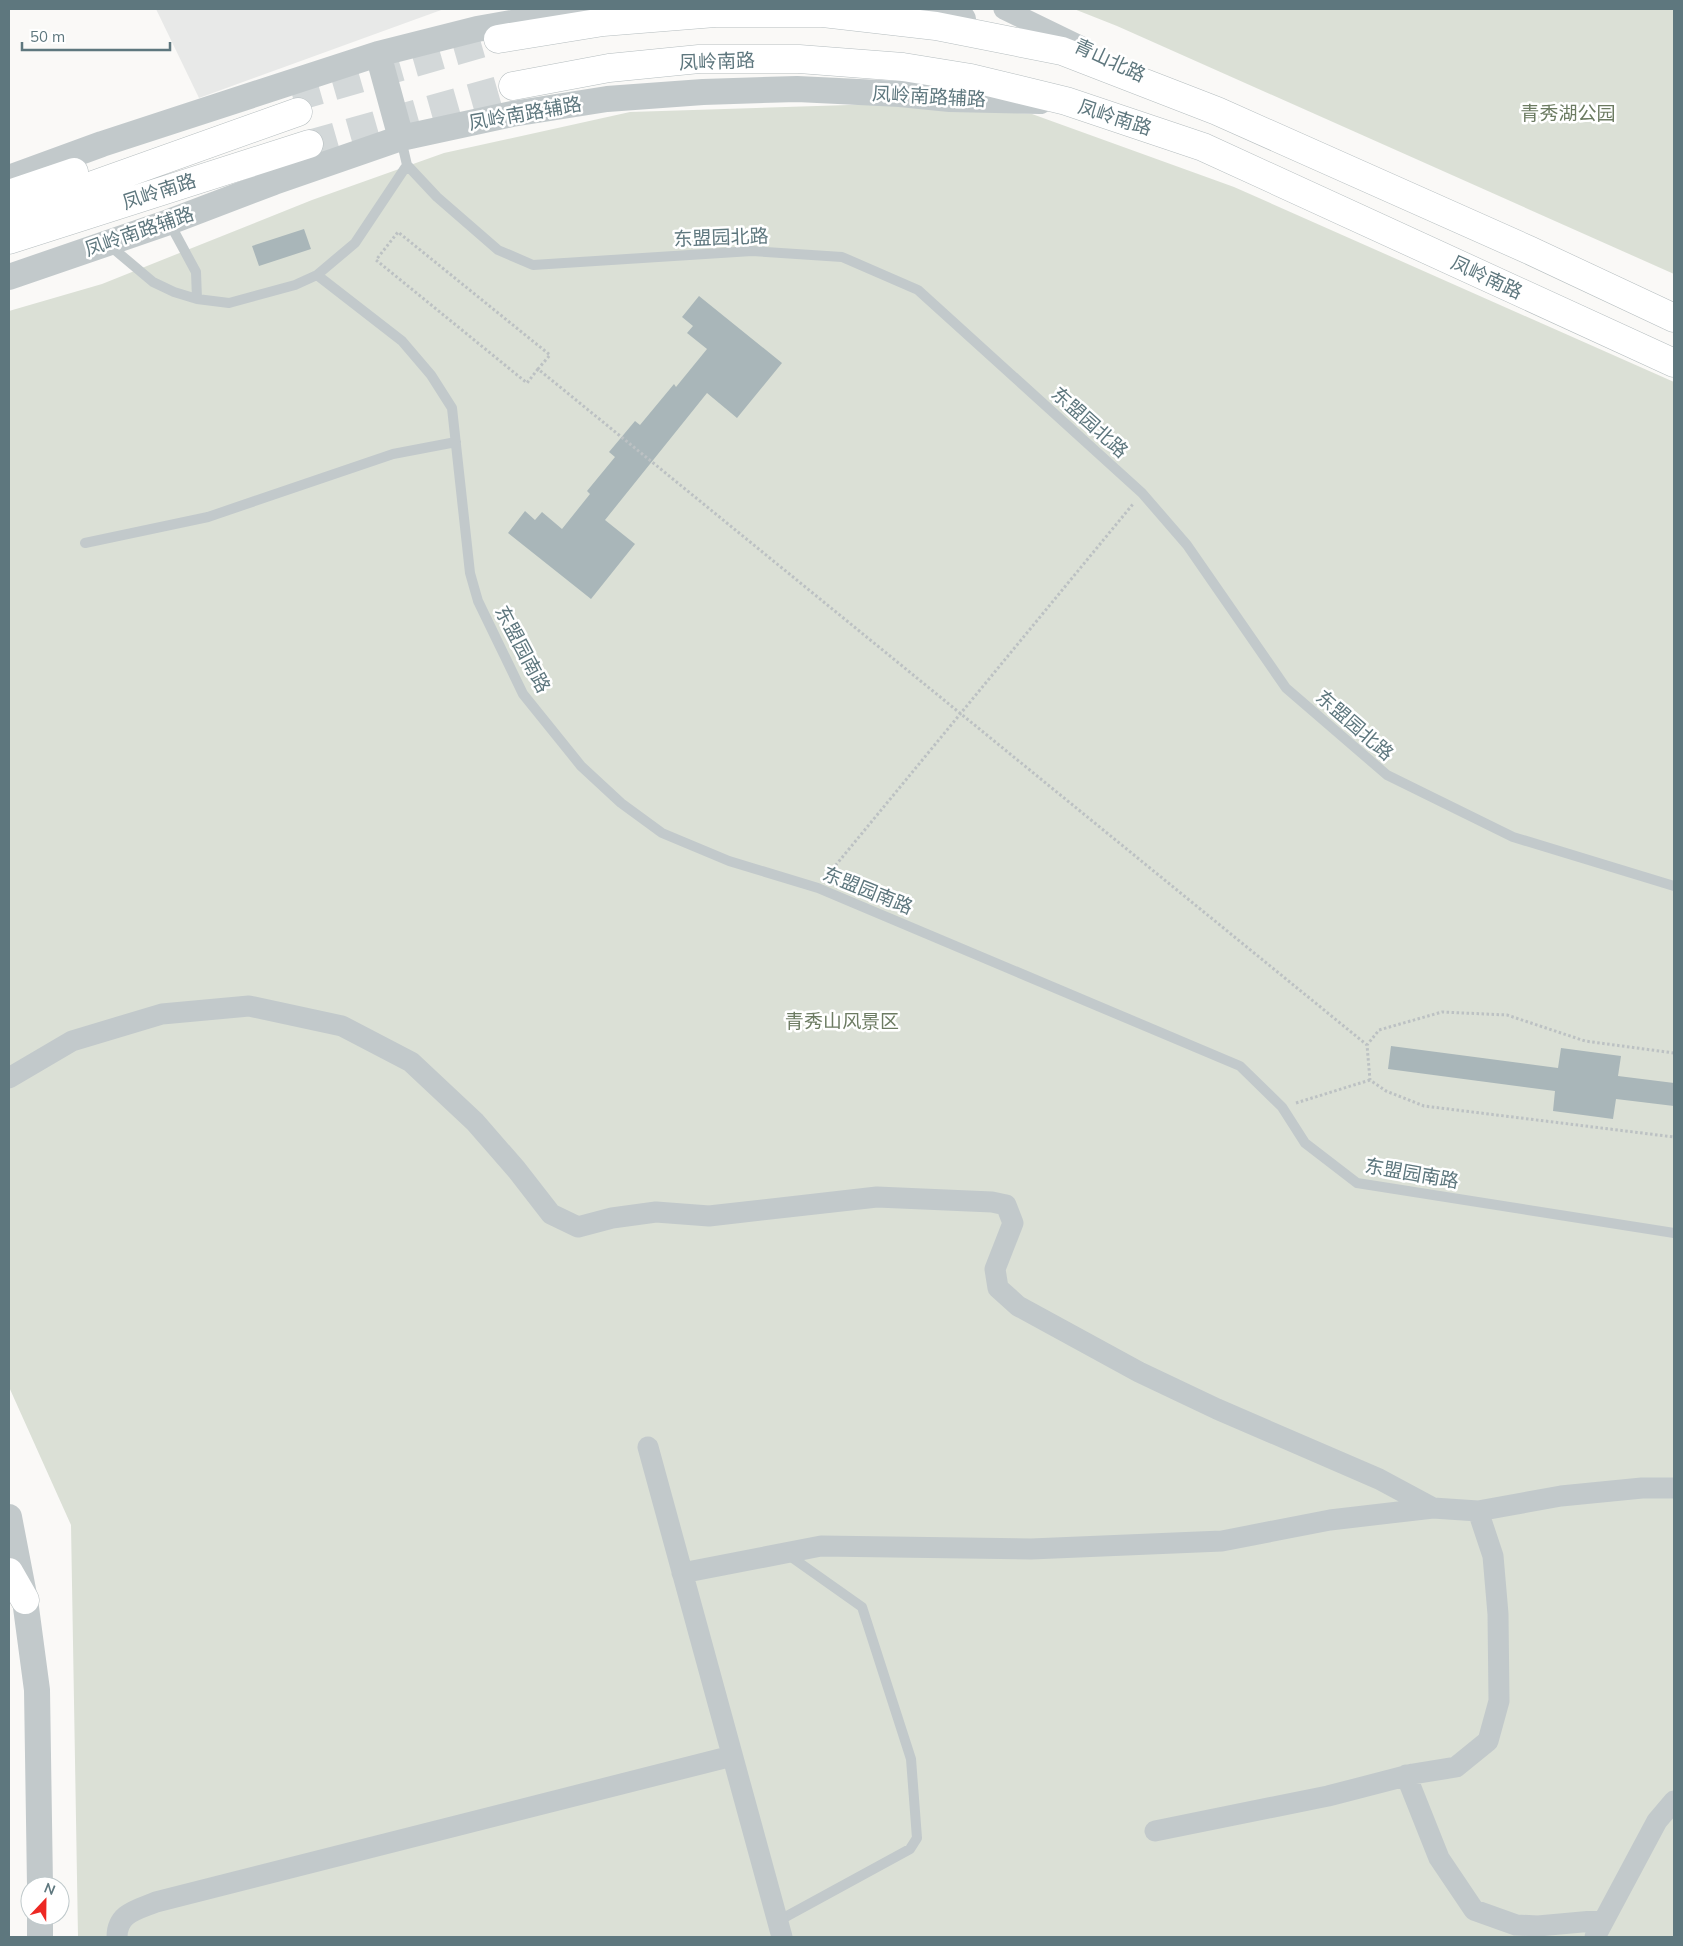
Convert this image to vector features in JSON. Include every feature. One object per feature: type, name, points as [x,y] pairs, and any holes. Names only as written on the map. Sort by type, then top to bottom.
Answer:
[{"type":"main road","name":"凤岭南路","points":[[501,46],[715,27],[824,29],[949,42],[1055,64],[1217,111],[1530,250],[1674,318]]},
{"type":"main road","name":"凤岭南路","points":[[513,86],[609,68],[699,59],[799,59],[913,69],[971,78],[1066,101],[1203,147],[1674,363]]},
{"type":"main road","name":"凤岭南路","points":[[9,194],[296,105],[9,215]]},
{"type":"main road","name":"凤岭南路","points":[[9,240],[309,144]]},
{"type":"main road","points":[[9,257],[155,207],[236,166]]},
{"type":"main road","points":[[9,1572],[25,1600]]},
{"type":"street","points":[[9,178],[199,112],[378,54],[477,29],[592,9]]},
{"type":"street","points":[[917,9],[1073,43]]},
{"type":"street","name":"青山北路","points":[[1004,9],[1217,111]]},
{"type":"street","points":[[378,54],[401,138]]},
{"type":"street","name":"凤岭南路辅路","points":[[9,277],[169,222],[401,138],[512,114],[607,99],[703,92],[797,90],[900,94],[950,99],[1066,101]]},
{"type":"street","points":[[9,1078],[72,1041],[81,1038],[162,1014],[249,1006],[342,1026],[412,1062],[475,1122],[516,1169],[551,1214],[578,1227],[612,1218],[656,1212],[709,1216],[877,1197],[992,1202],[1006,1205],[1013,1223],[995,1269],[998,1288],[1018,1306],[1139,1372],[1217,1409],[1379,1479],[1433,1508]]},
{"type":"street","points":[[648,1447],[780,1929]]},
{"type":"street","points":[[682,1573],[821,1546],[1031,1550],[1222,1541],[1330,1520],[1433,1508],[1478,1511],[1561,1496],[1642,1488],[1674,1488]]},
{"type":"street","points":[[1155,1831],[1328,1796],[1406,1775],[1456,1767],[1488,1741],[1499,1701],[1498,1614],[1493,1556],[1478,1511]]},
{"type":"street","points":[[9,1517],[25,1600],[38,1690],[40,1876]]},
{"type":"street","points":[[117,1937],[117,1929],[125,1915],[156,1902],[732,1756]]},
{"type":"street","points":[[1406,1775],[1439,1858],[1474,1910],[1516,1926],[1600,1929],[1657,1821],[1674,1801]]},
{"type":"lane","points":[[107,243],[153,282],[174,292],[197,299],[229,303],[295,285],[317,275],[355,243],[408,166],[401,138]]},
{"type":"lane","name":"东盟园北路","points":[[408,166],[437,197],[498,250],[533,265],[752,251],[842,257],[918,290],[1142,493],[1187,545],[1286,688],[1387,775],[1513,837],[1674,886]]},
{"type":"lane","points":[[169,222],[196,272],[197,299]]},
{"type":"lane","name":"东盟园南路","points":[[317,275],[402,341],[431,375],[452,408],[470,573],[478,601],[522,694],[581,766],[621,803],[662,833],[729,861],[818,888],[1240,1066],[1282,1108],[1305,1143],[1357,1184],[1674,1233]]},
{"type":"lane","points":[[86,543],[208,517],[393,454],[456,442]]},
{"type":"lane","points":[[780,1929],[910,1849],[917,1838],[911,1759],[862,1607],[785,1553]]},
{"type":"path","points":[[398,232],[550,355],[538,369],[527,383],[376,260],[398,232]]},
{"type":"path","points":[[538,369],[1367,1045]]},
{"type":"path","points":[[818,888],[1142,493]]},
{"type":"path","points":[[1370,1080],[1367,1045],[1379,1030],[1442,1012],[1507,1015],[1585,1042],[1674,1052]]},
{"type":"path","points":[[1282,1108],[1370,1080]]},
{"type":"path","points":[[1370,1080],[1386,1091],[1424,1106],[1674,1137]]},
{"type":"shaded area","points":[[156,9],[444,9],[199,98]]},
{"type":"green space","name":"青秀湖公园","points":[[1074,9],[1674,9],[1674,274],[1117,26]]},
{"type":"green space","name":"青秀山风景区","points":[[880,104],[1032,114],[1234,187],[1674,382],[1674,1937],[78,1937],[71,1525],[9,1387],[9,311],[102,284],[312,200],[444,153],[630,112]]},
{"type":"building","points":[[304,229],[311,249],[259,266],[252,246]]},
{"type":"building","points":[[699,296],[782,363],[737,418],[707,393],[605,520],[635,544],[591,599],[508,533],[525,511],[535,520],[542,512],[562,529],[590,494],[587,491],[615,457],[609,452],[635,421],[640,425],[674,384],[676,387],[707,349],[687,333],[693,326],[682,317]]},
{"type":"building","points":[[1391,1046],[1558,1068],[1561,1048],[1621,1056],[1618,1076],[1674,1083],[1674,1106],[1616,1099],[1613,1119],[1553,1111],[1555,1091],[1388,1069]]},
{"type":"tunnel","points":[[293,98],[498,39]]},
{"type":"tunnel","points":[[309,144],[513,86]]}]
